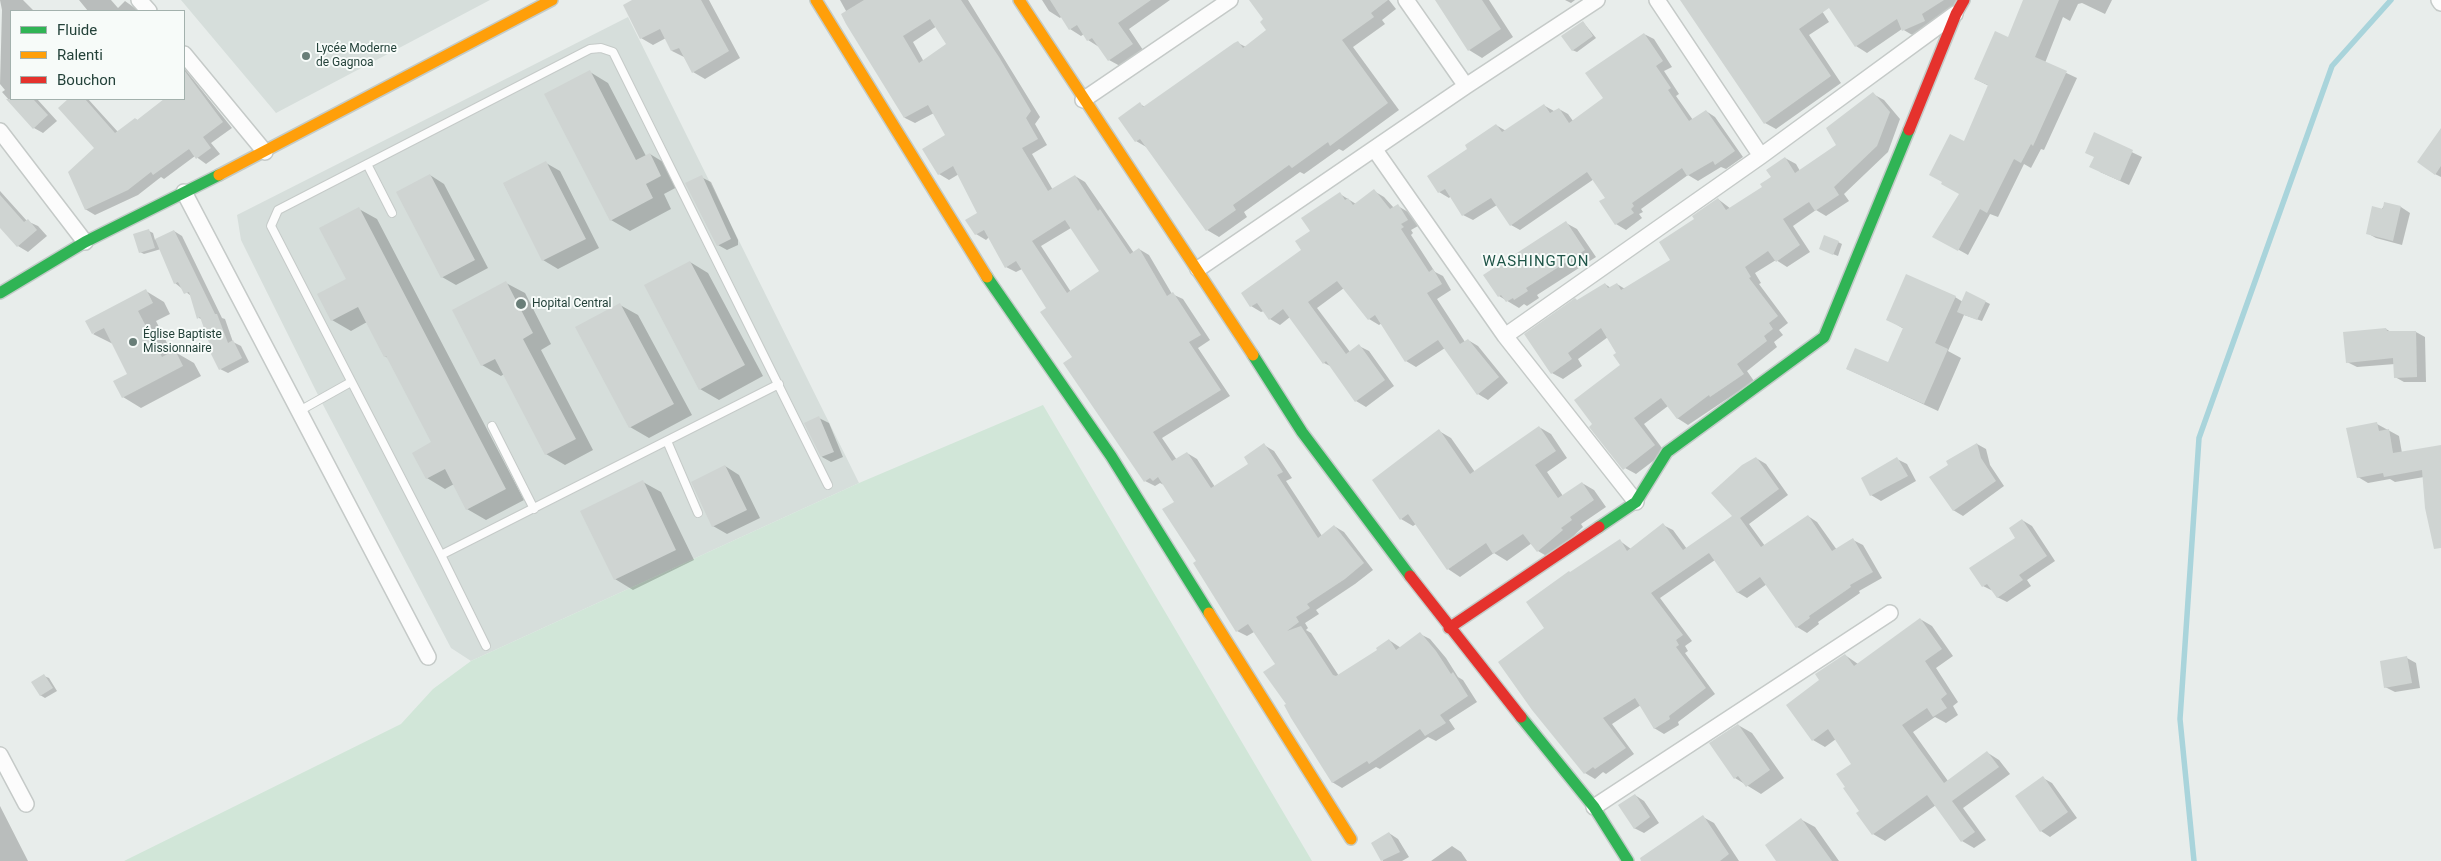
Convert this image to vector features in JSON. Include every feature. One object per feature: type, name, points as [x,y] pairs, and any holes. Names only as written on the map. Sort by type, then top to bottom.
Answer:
[{"type":"street","points":[[139,0],[148,10]]},
{"type":"street","points":[[2,290],[85,242],[265,152],[552,0]]},
{"type":"street","points":[[816,0],[968,249],[1111,456],[1351,839]]},
{"type":"street","points":[[1019,0],[1198,269],[1302,432],[1449,628],[1594,807],[1628,861]]},
{"type":"street","points":[[1084,100],[1230,0]]},
{"type":"street","points":[[1406,0],[1466,86]]},
{"type":"street","points":[[1198,269],[1375,150],[1466,86],[1597,0]]},
{"type":"street","points":[[1657,0],[1761,156]]},
{"type":"street","points":[[1449,628],[1636,502],[1667,452],[1824,336],[1956,14],[1964,0]]},
{"type":"street","points":[[1506,336],[1761,156],[1956,14]]},
{"type":"street","points":[[185,55],[265,152]]},
{"type":"street","points":[[0,131],[85,242]]},
{"type":"street","points":[[1375,150],[1506,336],[1636,502]]},
{"type":"street","points":[[184,192],[301,410],[428,657]]},
{"type":"street","points":[[1594,807],[1890,613]]},
{"type":"street","points":[[0,755],[26,804]]},
{"type":"lane","points":[[486,646],[271,226],[278,210],[590,49],[601,48],[613,52],[828,485]]},
{"type":"lane","points":[[367,164],[392,213]]},
{"type":"lane","points":[[301,410],[351,382]]},
{"type":"lane","points":[[441,555],[779,384]]},
{"type":"lane","points":[[492,426],[534,509]]},
{"type":"lane","points":[[667,441],[698,513]]},
{"type":"shaded area","name":"Lycée Moderne de Gagnoa","points":[[181,0],[490,0],[276,113]]},
{"type":"shaded area","name":"Hopital Central","points":[[628,17],[859,483],[471,661],[451,648],[320,399],[241,240],[237,215]]},
{"type":"green space","points":[[1043,405],[1312,861],[124,861],[401,724],[433,689],[471,661],[859,483]]},
{"type":"building","points":[[632,0],[701,0],[729,51],[692,73],[679,48],[671,51],[660,29],[640,39],[623,5]]},
{"type":"building","points":[[864,0],[961,0],[999,57],[1031,111],[1026,118],[1038,139],[1022,148],[1048,191],[1075,175],[1098,211],[1100,209],[1130,254],[1139,248],[1167,296],[1173,292],[1201,335],[1189,342],[1221,390],[1153,432],[1172,461],[1187,452],[1211,488],[1248,464],[1244,457],[1264,443],[1283,472],[1277,475],[1318,538],[1334,525],[1364,563],[1345,579],[1307,604],[1310,608],[1296,617],[1299,622],[1287,631],[1301,626],[1333,675],[1336,676],[1377,650],[1376,648],[1389,639],[1396,650],[1420,632],[1436,651],[1451,674],[1453,672],[1468,696],[1440,715],[1446,723],[1425,736],[1420,729],[1369,764],[1367,761],[1332,783],[1291,718],[1284,705],[1286,704],[1263,672],[1275,664],[1248,624],[1236,632],[1193,563],[1196,561],[1162,509],[1174,502],[1158,477],[1153,481],[1150,478],[1144,482],[1063,363],[1072,357],[1040,312],[1046,308],[1016,261],[1005,268],[984,230],[975,235],[965,220],[977,213],[953,166],[938,175],[922,149],[945,135],[928,105],[904,118],[841,14]],"holes":[[[930,19],[946,44],[919,63],[903,36]],[[1065,220],[1099,271],[1067,293],[1032,241]]]},
{"type":"building","points":[[1050,0],[1151,0],[1118,23],[1133,44],[1108,61],[1092,38],[1087,41],[1077,25],[1069,30]]},
{"type":"building","points":[[1249,0],[1388,0],[1371,13],[1374,17],[1342,40],[1388,103],[1330,146],[1328,142],[1292,168],[1289,165],[1233,205],[1236,210],[1206,231],[1140,139],[1135,142],[1118,118],[1140,102],[1143,107],[1234,43],[1238,41],[1243,48],[1266,30],[1260,22],[1263,19]]},
{"type":"building","points":[[1435,0],[1482,0],[1501,29],[1468,51]]},
{"type":"building","points":[[1680,0],[1944,0],[1922,14],[1925,21],[1902,31],[1897,19],[1855,47],[1829,8],[1799,29],[1831,76],[1764,124]]},
{"type":"building","points":[[2023,0],[2059,0],[2035,57],[2067,71],[2033,146],[2031,144],[2021,163],[2014,159],[1987,213],[1980,209],[1958,251],[1932,237],[1959,194],[1929,175],[1950,134],[1964,141],[1988,85],[1974,79],[1995,31],[2008,37]]},
{"type":"building","points":[[1583,21],[1593,36],[1572,51],[1561,36]]},
{"type":"building","points":[[1644,33],[1663,61],[1656,66],[1671,88],[1668,90],[1689,121],[1706,110],[1735,151],[1715,165],[1713,161],[1687,176],[1682,168],[1632,203],[1634,206],[1631,209],[1634,213],[1615,225],[1599,201],[1605,198],[1587,172],[1510,226],[1491,198],[1462,216],[1445,189],[1438,193],[1427,176],[1467,149],[1465,145],[1496,124],[1502,132],[1544,104],[1550,113],[1559,108],[1569,123],[1603,98],[1585,73]]},
{"type":"building","points":[[590,70],[636,160],[650,153],[661,176],[646,184],[653,198],[610,221],[544,94]]},
{"type":"building","points":[[185,71],[223,122],[203,137],[211,148],[196,159],[189,149],[153,175],[151,172],[128,190],[85,210],[68,172],[94,148],[58,108],[67,100],[86,100],[115,133],[135,118],[137,120],[163,100],[185,100]]},
{"type":"building","points":[[1873,92],[1890,112],[1877,146],[1834,187],[1839,195],[1815,211],[1809,202],[1783,219],[1800,245],[1776,262],[1768,251],[1745,267],[1751,277],[1749,278],[1778,316],[1769,323],[1773,329],[1764,336],[1767,341],[1737,364],[1744,374],[1710,397],[1709,395],[1677,419],[1661,398],[1634,418],[1655,445],[1623,470],[1589,427],[1592,424],[1574,400],[1620,365],[1613,355],[1616,353],[1601,328],[1568,353],[1572,359],[1551,374],[1524,334],[1575,298],[1577,300],[1605,283],[1608,288],[1617,283],[1621,290],[1670,260],[1659,242],[1694,219],[1692,216],[1718,198],[1726,210],[1762,187],[1760,184],[1771,177],[1766,170],[1785,157],[1795,173],[1836,145],[1826,128]]},
{"type":"building","points":[[6,99],[34,100],[48,115],[33,129]]},
{"type":"building","points":[[2441,128],[2441,166],[2435,175],[2417,162]]},
{"type":"building","points":[[2094,132],[2133,150],[2120,181],[2089,167],[2094,157],[2085,153]]},
{"type":"building","points":[[546,161],[586,239],[542,261],[503,183]]},
{"type":"building","points":[[430,174],[475,260],[441,278],[396,192]]},
{"type":"building","points":[[702,175],[731,239],[717,246],[685,183]]},
{"type":"building","points":[[1374,189],[1390,209],[1398,204],[1408,220],[1401,224],[1404,227],[1401,229],[1429,272],[1433,269],[1442,284],[1427,293],[1460,344],[1468,339],[1499,377],[1477,395],[1438,340],[1405,362],[1375,315],[1368,320],[1337,281],[1308,302],[1346,354],[1359,344],[1385,380],[1355,402],[1326,361],[1323,364],[1283,309],[1269,320],[1257,303],[1250,307],[1241,293],[1301,250],[1295,241],[1310,231],[1301,218],[1340,192],[1345,200],[1348,198],[1353,205]]},
{"type":"building","points":[[0,195],[24,222],[28,219],[37,230],[17,247],[0,228]]},
{"type":"building","points":[[2384,202],[2401,206],[2393,241],[2366,234],[2372,206],[2383,209]]},
{"type":"building","points":[[359,207],[506,489],[466,510],[445,469],[426,479],[412,453],[431,442],[358,307],[331,321],[317,294],[346,279],[319,228]]},
{"type":"building","points":[[1566,221],[1585,250],[1526,288],[1528,291],[1514,300],[1513,298],[1506,302],[1501,295],[1498,297],[1483,275]]},
{"type":"building","points":[[149,229],[155,248],[139,253],[133,234]]},
{"type":"building","points":[[174,230],[215,314],[217,314],[228,343],[233,340],[242,358],[219,370],[210,352],[212,351],[200,317],[197,319],[189,292],[184,294],[178,282],[174,284],[155,239]]},
{"type":"building","points":[[1824,235],[1839,241],[1833,255],[1819,249]]},
{"type":"building","points":[[690,261],[745,365],[699,390],[644,285]]},
{"type":"building","points":[[1906,274],[1956,296],[1935,343],[1948,349],[1924,404],[1846,369],[1855,348],[1888,362],[1903,328],[1886,320]]},
{"type":"building","points":[[506,281],[533,333],[523,339],[576,439],[545,455],[495,359],[481,366],[452,310]]},
{"type":"building","name":"Église Baptiste Missionnaire","points":[[146,289],[153,303],[138,311],[162,357],[175,350],[183,366],[122,398],[113,381],[127,374],[104,328],[92,334],[85,321]]},
{"type":"building","points":[[1966,291],[1986,301],[1977,320],[1957,312]]},
{"type":"building","points":[[620,303],[674,404],[629,428],[575,327]]},
{"type":"building","points":[[2386,328],[2387,331],[2416,331],[2417,377],[2394,378],[2393,358],[2346,363],[2343,332]]},
{"type":"building","points":[[819,416],[834,452],[821,457],[804,423]]},
{"type":"building","points":[[2377,422],[2379,431],[2389,429],[2393,453],[2441,445],[2441,548],[2434,549],[2425,508],[2422,470],[2384,477],[2383,473],[2357,478],[2346,428]]},
{"type":"building","points":[[1539,426],[1556,451],[1535,465],[1558,498],[1582,482],[1594,500],[1570,517],[1572,520],[1561,528],[1563,530],[1537,552],[1523,534],[1493,554],[1486,543],[1447,570],[1408,514],[1400,520],[1372,480],[1439,429],[1470,474]]},
{"type":"building","points":[[1977,443],[1981,458],[1996,481],[1953,511],[1929,477],[1948,465],[1946,461]]},
{"type":"building","points":[[1756,457],[1779,489],[1740,518],[1761,547],[1808,515],[1832,551],[1853,538],[1873,572],[1850,585],[1851,587],[1809,616],[1810,618],[1796,628],[1760,577],[1737,593],[1709,553],[1651,593],[1683,635],[1676,640],[1679,645],[1676,647],[1706,688],[1669,716],[1670,719],[1654,729],[1635,698],[1603,718],[1626,748],[1595,769],[1593,767],[1584,774],[1532,710],[1498,662],[1544,628],[1526,602],[1569,571],[1620,539],[1627,551],[1663,523],[1683,550],[1732,516],[1711,493],[1742,465]]},
{"type":"building","points":[[1897,457],[1908,476],[1870,496],[1861,478]]},
{"type":"building","points":[[725,465],[747,510],[712,527],[691,482]]},
{"type":"building","points":[[643,480],[676,550],[614,580],[580,511]]},
{"type":"building","points":[[2022,519],[2047,556],[2019,575],[2023,580],[1997,598],[1987,584],[1982,587],[1969,568],[2015,538],[2009,528]]},
{"type":"building","points":[[1920,618],[1942,649],[1925,661],[1947,694],[1941,699],[1947,708],[1933,717],[1927,708],[1902,725],[1944,783],[1987,751],[1999,767],[1952,801],[1975,832],[1961,842],[1927,795],[1872,835],[1856,813],[1859,811],[1836,774],[1851,764],[1828,729],[1812,741],[1786,705],[1819,680],[1815,674],[1845,654],[1854,666]]},
{"type":"building","points":[[2407,656],[2412,683],[2384,688],[2380,661]]},
{"type":"building","points":[[44,674],[53,688],[40,696],[31,682]]},
{"type":"building","points":[[1738,724],[1770,770],[1746,787],[1738,776],[1734,779],[1709,743]]},
{"type":"building","points":[[2043,776],[2068,812],[2040,832],[2015,796]]},
{"type":"building","points":[[1635,794],[1650,817],[1634,829],[1618,805]]},
{"type":"building","points":[[1703,815],[1729,854],[1720,861],[1641,861],[1640,858]]},
{"type":"building","points":[[1801,818],[1832,861],[1776,861],[1765,845]]},
{"type":"building","points":[[1389,832],[1400,852],[1381,861],[1371,843]]},
{"type":"waterway","points":[[2194,861],[2180,719],[2199,438],[2332,66],[2391,0]]},
{"type":"traffic: fast","points":[[1599,527],[1636,502],[1667,452],[1824,337],[1909,130]]},
{"type":"traffic: fast","points":[[0,293],[85,242],[219,175]]},
{"type":"traffic: fast","points":[[987,277],[1111,456],[1209,613]]},
{"type":"traffic: fast","points":[[1253,355],[1302,432],[1410,576]]},
{"type":"traffic: fast","points":[[1521,717],[1594,807],[1628,861]]},
{"type":"traffic: slow","points":[[219,175],[552,0]]},
{"type":"traffic: slow","points":[[816,0],[987,277]]},
{"type":"traffic: slow","points":[[1019,0],[1253,355]]},
{"type":"traffic: slow","points":[[1209,613],[1351,839]]},
{"type":"traffic: jam","points":[[1909,130],[1956,14],[1964,0]]},
{"type":"traffic: jam","points":[[1449,628],[1599,527]]},
{"type":"traffic: jam","points":[[1410,576],[1521,717]]},
{"type":"place","name":"Lycée Moderne de Gagnoa","points":[[306,56]]},
{"type":"place","name":"Hopital Central","points":[[521,304]]},
{"type":"place","name":"Église Baptiste Missionnaire","points":[[133,342]]},
{"type":"district","name":"WASHINGTON","points":[[1536,262]]}]
